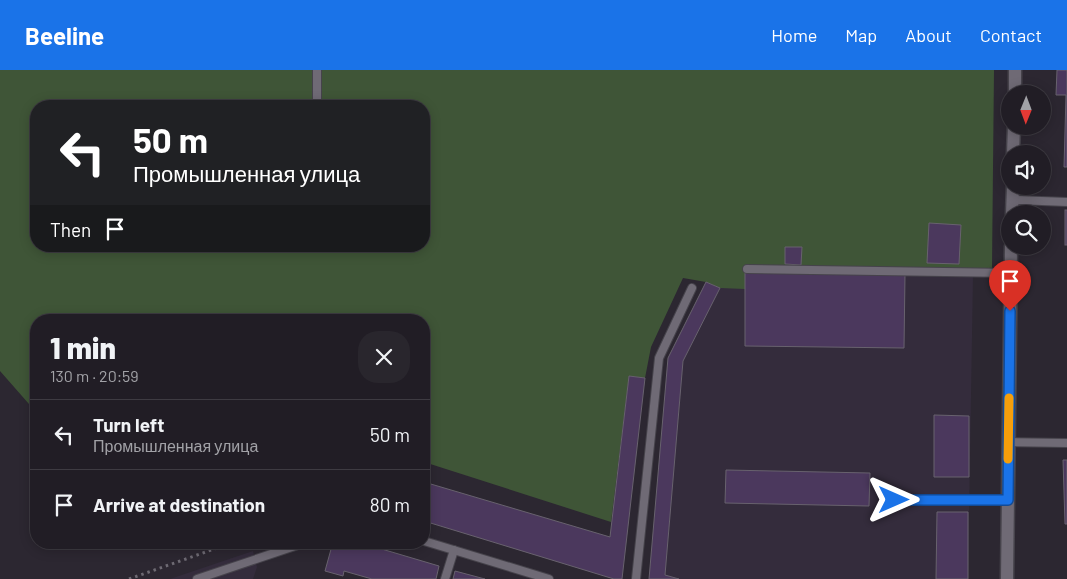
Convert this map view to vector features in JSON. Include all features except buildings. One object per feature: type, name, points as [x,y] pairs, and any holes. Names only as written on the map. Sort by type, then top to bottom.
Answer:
[{"type":"street","points":[[1014,85],[1015,70]]},
{"type":"street","points":[[1012,195],[1012,205]]},
{"type":"street","points":[[1008,579],[1011,255]]},
{"type":"lane","points":[[317,70],[317,100]]},
{"type":"lane","points":[[1012,200],[1067,202]]},
{"type":"lane","points":[[747,269],[1011,273]]},
{"type":"lane","points":[[636,579],[659,358],[692,288]]},
{"type":"lane","points":[[1008,442],[1067,444]]},
{"type":"lane","points":[[894,500],[1008,500]]},
{"type":"lane","points":[[430,543],[548,579]]},
{"type":"lane","points":[[197,579],[286,549]]},
{"type":"lane","points":[[445,579],[454,550]]},
{"type":"path","points":[[129,579],[214,549]]},
{"type":"shaded area","points":[[745,273],[973,276],[968,579],[679,579],[665,575],[683,361],[720,288]]},
{"type":"shaded area","points":[[253,551],[257,567],[253,579],[170,579]]},
{"type":"green space","points":[[0,70],[994,70],[992,268],[973,276],[746,273],[745,289],[720,288],[706,282],[683,278],[651,347],[645,378],[629,376],[611,522],[430,464],[430,314],[30,314],[30,405],[0,371]]},
{"type":"slow traffic","points":[[1008,459],[1009,398]]},
{"type":"route","points":[[894,500],[1008,500],[1010,311]]}]
